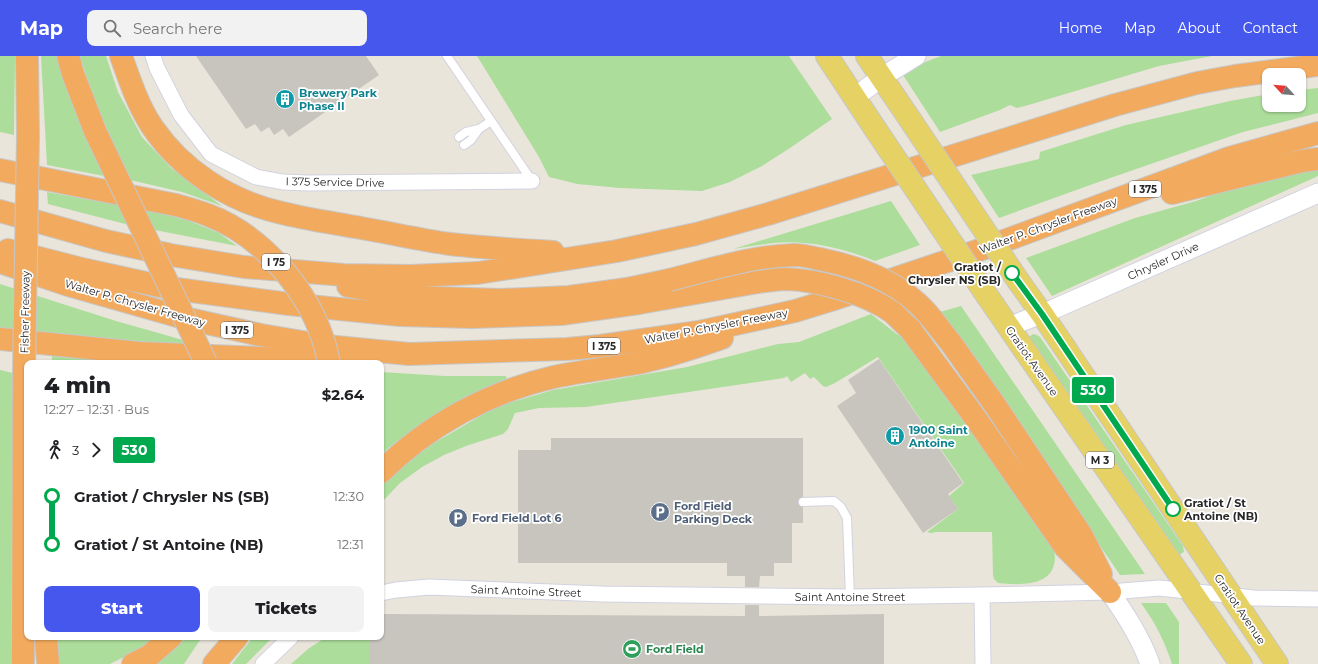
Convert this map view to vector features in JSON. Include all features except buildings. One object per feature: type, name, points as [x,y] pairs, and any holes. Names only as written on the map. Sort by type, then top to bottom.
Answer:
[{"type":"highway","name":"Fisher Freeway","points":[[27,56],[32,360]]},
{"type":"highway","points":[[68,56],[73,74],[95,131],[205,360]]},
{"type":"highway","points":[[121,56],[135,94],[153,128],[164,142],[202,178],[242,200],[278,212],[449,244],[596,255]]},
{"type":"highway","points":[[244,267],[344,275],[444,275],[478,273],[596,255],[659,243],[732,224],[1115,105],[1235,76],[1315,64]]},
{"type":"highway","name":"Walter P. Chrysler Freeway","points":[[0,262],[68,285],[199,322],[261,335],[319,344],[409,354],[567,349],[600,346],[699,332],[795,311],[974,252],[1229,158],[1318,133]]},
{"type":"highway","points":[[974,252],[1194,187],[1302,161],[1318,159]]},
{"type":"highway","name":"I 75","points":[[0,170],[176,204],[209,215],[229,226],[268,253],[294,283],[316,321],[326,347],[328,360]]},
{"type":"highway","points":[[0,211],[106,241],[171,255],[410,297],[500,300],[569,297],[627,289],[670,289],[785,279],[810,281],[867,298],[892,312],[910,329],[976,419],[1065,547],[1110,592]]},
{"type":"highway","points":[[0,248],[82,269],[169,288],[288,304],[400,315],[486,317],[561,314],[606,308],[670,289],[752,260],[769,257],[796,255],[837,263],[864,271],[893,284],[918,303],[950,343],[995,405],[1082,536],[1110,592]]},
{"type":"highway","points":[[384,469],[429,431],[476,404],[508,391],[554,377],[639,362],[688,350],[795,311]]},
{"type":"highway","points":[[0,340],[139,353],[311,360]]},
{"type":"highway","points":[[346,360],[409,354]]},
{"type":"highway","name":"Fisher Freeway","points":[[23,664],[24,631]]},
{"type":"highway","points":[[46,640],[48,664]]},
{"type":"highway","points":[[133,664],[149,656],[168,640]]},
{"type":"highway","points":[[204,664],[220,640]]},
{"type":"highway","points":[[214,664],[234,640]]},
{"type":"main road","name":"Gratiot Avenue","points":[[867,56],[1277,664]]},
{"type":"main road","name":"Gratiot Avenue","points":[[833,58],[876,130],[1008,327],[1192,592],[1240,664]]},
{"type":"street","name":"I 375 Service Drive","points":[[153,56],[157,68],[181,115],[212,154],[256,178],[307,184],[532,181]]},
{"type":"street","points":[[855,97],[882,77],[916,56]]},
{"type":"street","name":"Chrysler Drive","points":[[1008,327],[1042,314],[1318,193]]},
{"type":"street","name":"Saint Antoine Street","points":[[384,592],[429,587],[610,594],[850,597],[982,596],[1110,592],[1159,588],[1254,598],[1318,599]]},
{"type":"street","points":[[1110,592],[1137,636],[1150,664]]},
{"type":"street","points":[[982,596],[983,664]]},
{"type":"street","points":[[263,664],[288,640]]},
{"type":"lane","points":[[447,56],[532,181]]},
{"type":"lane","points":[[464,145],[471,140],[479,129],[491,120]]},
{"type":"lane","points":[[459,137],[466,132],[479,129]]},
{"type":"lane","points":[[803,502],[834,501],[841,507],[847,518],[850,597]]},
{"type":"green space","points":[[0,56],[15,56],[14,135],[0,132]]},
{"type":"green space","points":[[41,56],[60,56],[79,118],[104,176],[47,165]]},
{"type":"green space","points":[[80,56],[106,56],[118,92],[142,137],[171,168],[222,206],[182,192],[130,180],[103,119]]},
{"type":"green space","points":[[477,56],[789,56],[832,119],[762,166],[730,182],[702,191],[620,188],[577,184],[549,177],[539,157]]},
{"type":"green space","points":[[941,56],[1212,56],[1159,66],[1017,108],[1010,105],[940,132],[903,75],[923,63]]},
{"type":"green space","points":[[1318,88],[1318,113],[1243,132],[999,218],[971,175],[1039,159],[1040,152],[1126,125],[1230,101],[1262,95],[1262,112],[1306,112],[1306,89]]},
{"type":"green space","points":[[1318,168],[1318,176],[1052,296],[1026,258],[1135,218],[1196,201],[1240,185]]},
{"type":"green space","points":[[47,192],[146,210],[187,220],[219,233],[237,246],[129,225],[48,204]]},
{"type":"green space","points":[[891,201],[920,245],[875,261],[850,252],[812,244],[786,242],[733,249]]},
{"type":"green space","points":[[0,284],[116,321],[183,340],[188,348],[0,333]]},
{"type":"green space","points":[[961,306],[1145,574],[1120,575],[940,312]]},
{"type":"green space","points":[[871,314],[898,335],[905,337],[916,350],[1054,549],[1055,561],[1052,570],[1046,577],[1029,583],[998,583],[994,579],[993,575],[992,532],[927,532],[958,509],[949,496],[964,483],[878,357],[826,387],[814,377],[810,379],[805,373],[791,382],[787,376],[784,378],[586,407],[539,408],[515,413],[508,429],[503,434],[466,446],[444,455],[422,467],[400,483],[384,500],[384,483],[398,469],[434,443],[489,411],[509,403],[553,390],[687,367],[778,344],[799,342]]},
{"type":"green space","points":[[1033,334],[1040,337],[1183,546],[1184,552],[1175,557],[1028,340]]},
{"type":"green space","points":[[52,356],[100,360],[52,360]]},
{"type":"green space","points":[[0,370],[13,373],[11,664],[0,664]]},
{"type":"green space","points":[[384,372],[445,376],[506,376],[507,380],[441,412],[395,443],[384,452]]},
{"type":"green space","points":[[1141,603],[1166,603],[1179,622],[1179,664],[1172,664],[1159,632]]},
{"type":"green space","points":[[56,640],[150,640],[136,651],[110,664],[58,664]]},
{"type":"green space","points":[[184,640],[200,640],[184,664],[155,664]]},
{"type":"green space","points":[[251,640],[270,640],[246,664],[232,664]]},
{"type":"green space","points":[[322,640],[369,640],[369,664],[291,664],[308,649]]},
{"type":"bus line","name":"530","points":[[1012,273],[1042,314],[1173,509]]},
{"type":"place","name":"Brewery Park Phase II","points":[[285,99]]},
{"type":"place","name":"Gratiot / Chrysler NS (SB)","points":[[1012,273]]},
{"type":"place","name":"1900 Saint Antoine","points":[[895,436]]},
{"type":"place","name":"Gratiot / St Antoine (NB)","points":[[1173,509]]},
{"type":"place","name":"Ford Field Parking Deck","points":[[660,512]]},
{"type":"place","name":"Ford Field Lot 6","points":[[458,518]]},
{"type":"place","name":"Ford Field","points":[[632,649]]}]
